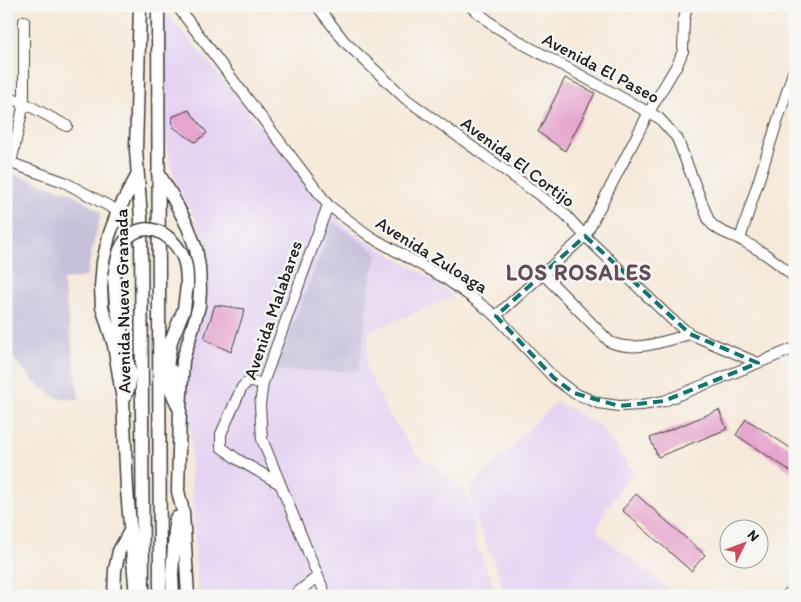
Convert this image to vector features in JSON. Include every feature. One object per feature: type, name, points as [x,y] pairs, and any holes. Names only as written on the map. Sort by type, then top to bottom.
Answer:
[{"type":"highway","points":[[788,596],[795,592]]},
{"type":"main road","name":"Avenida Nueva Granada","points":[[140,6],[140,43],[136,92],[136,176],[141,218],[143,596]]},
{"type":"main road","name":"Avenida Nueva Granada","points":[[158,6],[160,596]]},
{"type":"main road","points":[[158,173],[188,227],[196,249],[200,290],[199,306],[183,360],[178,492],[172,574],[173,596]]},
{"type":"main road","points":[[136,176],[118,211],[109,236],[103,262],[101,287],[102,307],[116,358],[123,400],[129,533],[136,596]]},
{"type":"main road","points":[[123,400],[129,387],[130,373],[116,305],[114,277],[118,257],[124,244],[141,230],[153,229],[159,230],[166,235],[182,254],[187,270],[188,285],[184,308],[171,341],[163,390],[158,402]]},
{"type":"main road","points":[[171,341],[170,390],[180,410]]},
{"type":"main road","points":[[126,351],[137,368],[141,395]]},
{"type":"main road","points":[[178,492],[183,512],[188,596]]},
{"type":"main road","points":[[114,596],[115,570],[119,551],[129,533]]},
{"type":"main road","points":[[129,596],[134,580]]},
{"type":"street","name":"Avenida Zuloaga","points":[[169,6],[190,25]]},
{"type":"street","name":"Avenida Zuloaga","points":[[177,6],[328,205],[371,237],[446,279],[496,316],[554,378],[574,393],[598,403],[627,406],[664,401],[795,348]]},
{"type":"street","name":"Avenida El Cortijo","points":[[317,6],[345,42],[406,99],[564,213],[671,320],[690,334],[758,363]]},
{"type":"street","name":"Avenida El Paseo","points":[[470,6],[496,27],[527,46],[650,112],[668,126],[677,138],[708,221],[718,229],[740,239],[781,265],[795,278]]},
{"type":"street","points":[[496,316],[585,236],[678,63],[683,51],[684,20],[687,6]]},
{"type":"street","points":[[24,21],[24,103],[9,162],[64,182],[118,211]]},
{"type":"street","points":[[740,239],[795,66]]},
{"type":"street","points":[[6,97],[24,103],[67,126]]},
{"type":"street","name":"Avenida Malabares","points":[[326,596],[262,439],[260,406],[263,383],[328,205]]},
{"type":"street","points":[[543,274],[610,342],[631,348],[690,334]]},
{"type":"street","points":[[263,383],[248,382],[242,387],[220,434],[221,446],[280,484]]},
{"type":"street","points":[[293,596],[317,576]]},
{"type":"highlighted area","points":[[585,236],[690,334],[758,363],[664,401],[619,406],[574,393],[554,378],[496,316]]},
{"type":"shaded area","points":[[164,11],[201,53],[318,198],[344,226],[423,274],[454,296],[369,332],[366,366],[388,414],[416,453],[461,488],[471,505],[476,543],[497,596],[198,596],[191,481],[191,431],[186,401],[185,373],[208,280],[203,245],[196,220],[180,191],[172,170],[166,143],[163,112]]},
{"type":"shaded area","points":[[15,175],[69,192],[101,212],[86,277],[63,280],[79,399],[57,398],[34,382],[14,359],[6,338]]},
{"type":"shaded area","points":[[333,222],[378,254],[371,277],[359,371],[275,371]]},
{"type":"shaded area","points":[[557,401],[601,427],[633,471],[607,508],[596,531],[677,596],[506,596],[472,511],[471,488]]},
{"type":"building","points":[[565,78],[595,93],[565,151],[538,132]]},
{"type":"building","points":[[189,110],[207,133],[195,142],[173,127],[172,117]]},
{"type":"building","points":[[215,305],[245,309],[231,352],[204,339]]},
{"type":"building","points":[[719,410],[727,429],[658,457],[650,438]]},
{"type":"building","points":[[746,419],[795,451],[795,474],[736,435]]},
{"type":"building","points":[[636,494],[705,555],[691,571],[622,510]]},
{"type":"district","name":"LOS ROSALES","points":[[579,272]]}]
